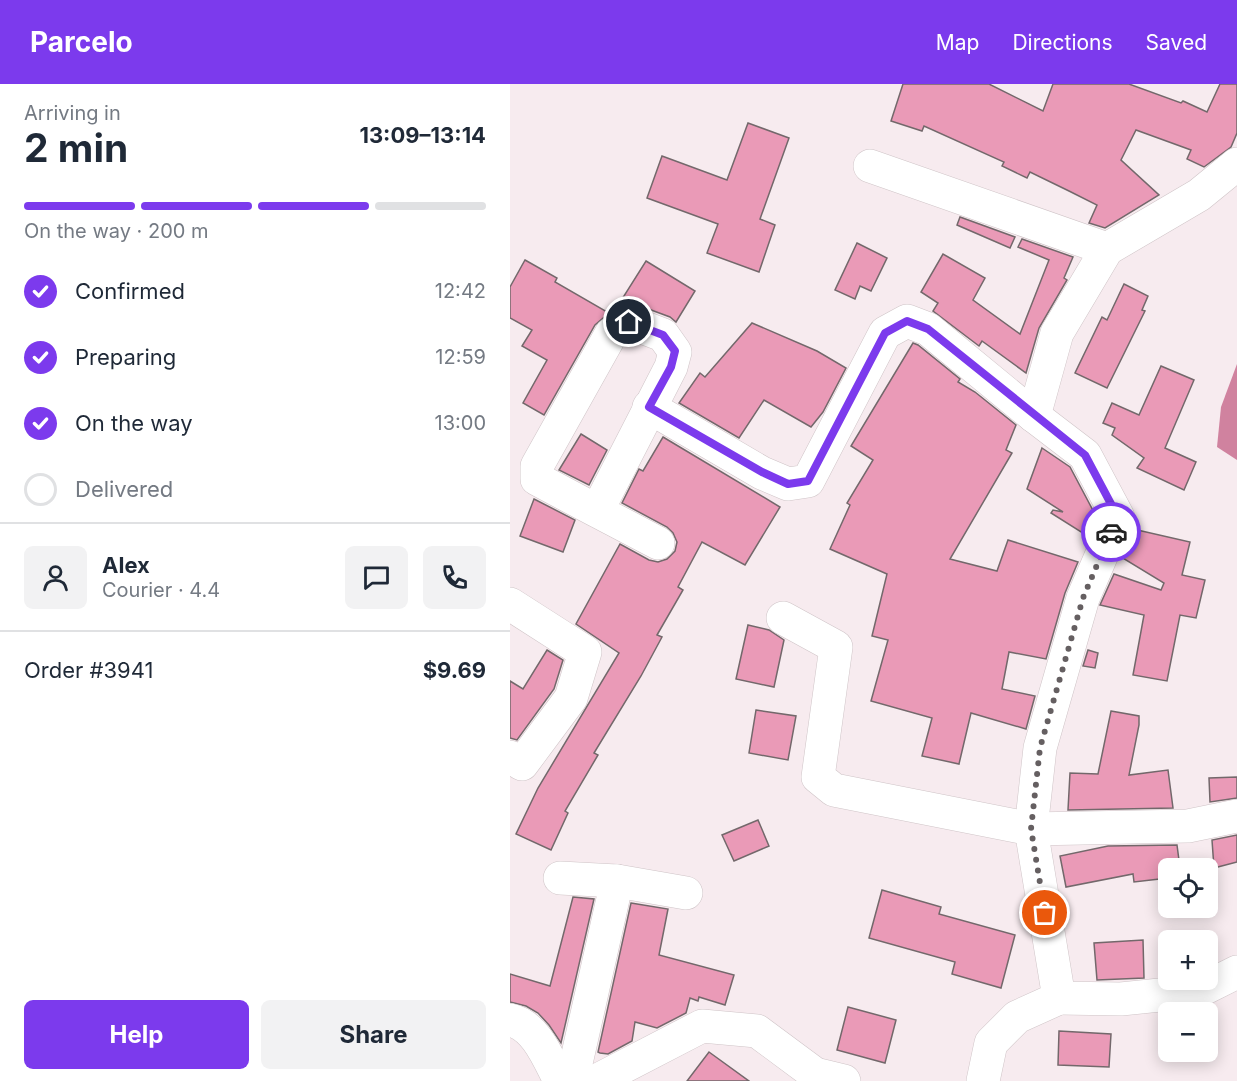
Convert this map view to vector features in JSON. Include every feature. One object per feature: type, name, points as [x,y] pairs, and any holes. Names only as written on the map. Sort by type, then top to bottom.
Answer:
[{"type":"street","points":[[1034,416],[1057,333],[1107,249],[1199,195],[1237,164]]},
{"type":"street","points":[[870,166],[1107,249]]},
{"type":"street","points":[[649,407],[762,472],[788,484],[808,481],[885,333],[907,321],[928,329],[1085,455],[1118,517],[1083,598],[1040,748],[1031,829],[1059,998]]},
{"type":"street","points":[[597,511],[671,367],[675,351],[663,335],[629,322],[611,334],[537,466],[537,479],[597,511],[658,543]]},
{"type":"street","points":[[510,604],[585,652],[571,698],[522,764],[510,757]]},
{"type":"street","points":[[783,618],[836,647],[818,777],[834,790],[1031,829],[1188,826],[1237,816]]},
{"type":"street","points":[[560,878],[617,881],[686,892]]},
{"type":"street","points":[[572,1081],[617,881]]},
{"type":"street","points":[[983,1081],[990,1043],[1017,1017],[1059,998],[1121,999],[1199,991],[1237,972]]},
{"type":"street","points":[[510,1020],[518,1022],[539,1042],[560,1081]]},
{"type":"street","points":[[597,1081],[702,1026],[757,1031],[823,1079]]},
{"type":"shaded area","points":[[1237,364],[1237,460],[1217,447],[1221,407]]},
{"type":"building","points":[[903,84],[989,84],[1043,111],[1053,84],[1129,84],[1181,103],[1183,101],[1207,112],[1220,84],[1237,84],[1237,133],[1231,147],[1204,167],[1187,159],[1191,150],[1136,130],[1121,160],[1159,195],[1105,228],[1089,223],[1097,205],[1069,191],[1030,172],[1027,178],[1002,166],[1004,162],[924,126],[922,131],[891,121]]},
{"type":"building","points":[[748,123],[789,138],[760,219],[775,225],[759,272],[707,253],[718,224],[647,198],[662,156],[727,180]]},
{"type":"building","points":[[960,217],[1015,237],[1010,248],[957,225]]},
{"type":"building","points":[[1022,239],[1073,257],[1064,278],[1067,280],[1039,328],[1026,373],[982,341],[979,346],[933,311],[938,303],[921,292],[943,254],[985,278],[973,300],[1020,334],[1049,260],[1018,247]]},
{"type":"building","points":[[857,243],[887,258],[871,291],[860,286],[855,299],[835,290]]},
{"type":"building","points":[[525,260],[557,278],[555,282],[609,313],[595,325],[544,415],[523,403],[547,360],[522,346],[532,330],[510,318],[510,287]]},
{"type":"building","points":[[646,261],[695,291],[676,322],[670,317],[635,304],[626,303],[617,307]]},
{"type":"building","points":[[1124,284],[1148,296],[1142,310],[1145,311],[1107,388],[1075,373],[1102,317],[1107,320]]},
{"type":"building","points":[[752,323],[817,351],[846,368],[823,412],[811,427],[764,400],[739,438],[679,403],[700,373],[705,377]]},
{"type":"building","points":[[913,343],[960,379],[958,382],[975,392],[1016,425],[1006,450],[1012,453],[950,559],[997,571],[1008,540],[1078,562],[1065,593],[1046,659],[1009,652],[1002,689],[1035,696],[1026,729],[971,713],[959,764],[922,756],[932,718],[871,701],[888,640],[872,636],[887,574],[830,549],[850,505],[847,503],[873,460],[851,446]]},
{"type":"building","points":[[1161,366],[1194,380],[1165,448],[1196,462],[1184,490],[1137,468],[1144,458],[1112,435],[1115,428],[1103,423],[1112,403],[1139,415]]},
{"type":"building","points":[[581,434],[607,450],[589,485],[559,470]]},
{"type":"building","points":[[663,437],[780,507],[745,565],[702,542],[678,587],[683,590],[657,635],[662,637],[594,753],[598,755],[565,811],[568,813],[551,850],[516,834],[538,788],[619,653],[576,624],[620,544],[649,560],[658,562],[667,559],[675,551],[677,542],[667,527],[622,503],[639,469],[643,471]]},
{"type":"building","points":[[1042,448],[1070,467],[1097,518],[1089,537],[1051,513],[1053,510],[1063,512],[1027,489]]},
{"type":"building","points":[[534,499],[575,520],[563,552],[520,536]]},
{"type":"building","points":[[1133,529],[1190,542],[1182,575],[1205,580],[1196,618],[1180,615],[1167,681],[1133,675],[1144,615],[1100,605],[1114,574],[1161,590],[1164,583],[1121,557]]},
{"type":"building","points":[[748,625],[769,630],[784,640],[774,687],[736,679]]},
{"type":"building","points":[[547,650],[563,660],[554,689],[517,740],[510,738],[510,681],[523,689]]},
{"type":"building","points":[[1088,650],[1098,653],[1095,668],[1083,666]]},
{"type":"building","points":[[756,710],[796,716],[788,760],[749,753]]},
{"type":"building","points":[[1111,711],[1139,716],[1129,775],[1168,770],[1173,808],[1068,810],[1070,773],[1098,774]]},
{"type":"building","points":[[1237,777],[1237,798],[1210,802],[1209,778]]},
{"type":"building","points":[[758,820],[769,846],[734,861],[722,835]]},
{"type":"building","points":[[1237,835],[1237,862],[1218,867],[1218,858],[1213,858],[1212,840]]},
{"type":"building","points":[[1177,845],[1179,858],[1158,858],[1158,879],[1134,882],[1133,874],[1066,887],[1060,856],[1108,846]]},
{"type":"building","points":[[882,890],[941,907],[939,914],[1015,935],[1001,988],[952,974],[955,962],[869,938]]},
{"type":"building","points":[[573,897],[594,899],[561,1043],[538,1013],[526,1006],[510,1002],[510,974],[550,986]]},
{"type":"building","points":[[631,903],[668,909],[659,955],[734,975],[725,1005],[699,997],[698,1001],[690,998],[686,1013],[657,1028],[635,1022],[632,1041],[608,1054],[600,1053],[598,1052]]},
{"type":"building","points":[[1143,940],[1144,978],[1097,980],[1094,943]]},
{"type":"building","points":[[848,1007],[896,1020],[885,1063],[837,1050]]},
{"type":"building","points":[[1059,1031],[1111,1034],[1109,1067],[1058,1065]]},
{"type":"building","points":[[709,1052],[749,1081],[687,1081]]},
{"type":"way so far","points":[[1045,913],[1031,829],[1040,748],[1083,598],[1111,532]]},
{"type":"route","points":[[629,322],[663,335],[675,351],[671,367],[649,407],[762,472],[788,484],[808,481],[885,333],[907,321],[928,329],[1085,455],[1118,517],[1111,532]]}]
